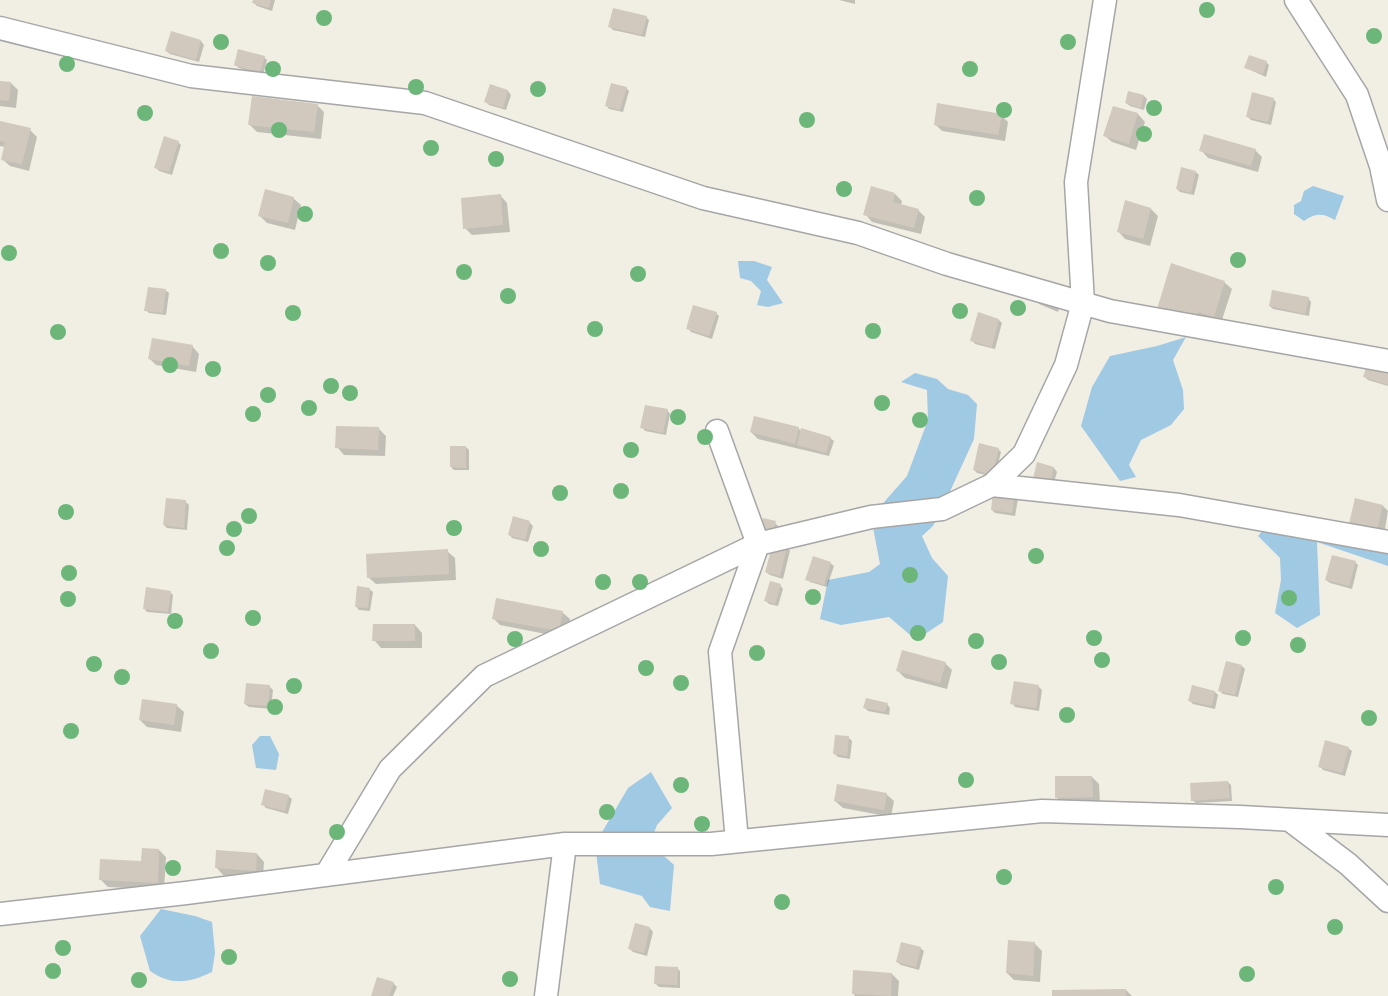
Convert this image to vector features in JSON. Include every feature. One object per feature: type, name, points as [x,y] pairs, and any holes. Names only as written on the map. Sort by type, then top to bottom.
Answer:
[{"type":"street","points":[[326,876],[390,769],[484,676],[758,544],[871,517],[942,509],[992,485],[1024,454],[1066,365],[1083,303],[1076,182],[1106,0]]},
{"type":"street","points":[[1296,0],[1357,96],[1384,170],[1388,200]]},
{"type":"street","points":[[0,28],[191,76],[425,103],[703,198],[858,233],[947,264],[1110,311],[1388,361]]},
{"type":"street","points":[[718,430],[758,544],[720,652],[737,841]]},
{"type":"street","points":[[992,485],[1179,505],[1388,542]]},
{"type":"street","points":[[0,914],[326,876],[566,844],[711,844],[1042,811],[1388,826]]},
{"type":"street","points":[[1291,821],[1348,864],[1388,901]]},
{"type":"street","points":[[546,996],[566,844]]},
{"type":"water","points":[[1313,186],[1344,196],[1335,220],[1319,215],[1312,216],[1304,221],[1294,214],[1294,205],[1301,201],[1304,191]]},
{"type":"water","points":[[738,261],[754,261],[772,267],[767,280],[783,303],[768,307],[757,305],[761,291],[751,281],[740,278]]},
{"type":"water","points":[[1186,337],[1173,360],[1183,390],[1184,409],[1171,425],[1141,440],[1129,465],[1136,477],[1120,481],[1081,426],[1092,387],[1110,356],[1157,346]]},
{"type":"water","points":[[915,373],[937,379],[948,389],[968,395],[977,404],[974,439],[933,526],[922,536],[932,558],[948,576],[943,622],[916,640],[889,617],[841,625],[820,619],[828,580],[869,572],[880,564],[871,517],[907,476],[928,420],[927,390],[901,382]]},
{"type":"water","points":[[1270,522],[1388,542],[1388,566],[1317,542],[1320,615],[1297,628],[1275,613],[1281,580],[1280,558],[1258,536]]},
{"type":"water","points":[[260,736],[270,736],[279,754],[276,770],[256,768],[252,745]]},
{"type":"water","points":[[651,772],[672,808],[657,825],[650,843],[674,865],[670,911],[650,907],[642,896],[600,884],[595,844],[628,788]]},
{"type":"water","points":[[161,909],[195,916],[212,922],[215,953],[212,972],[196,979],[173,981],[150,971],[140,936]]},
{"type":"building","points":[[253,0],[271,0],[269,8],[252,3]]},
{"type":"building","points":[[613,8],[647,16],[642,35],[608,27]]},
{"type":"building","points":[[171,31],[201,40],[196,60],[165,51]]},
{"type":"building","points":[[238,49],[265,56],[260,73],[234,65]]},
{"type":"building","points":[[1249,55],[1267,61],[1263,74],[1244,68]]},
{"type":"building","points":[[0,81],[11,82],[9,101],[0,100]]},
{"type":"building","points":[[611,83],[627,87],[620,110],[605,106]]},
{"type":"building","points":[[490,84],[508,90],[503,108],[484,102]]},
{"type":"building","points":[[1128,91],[1144,95],[1141,108],[1125,103]]},
{"type":"building","points":[[1252,92],[1274,98],[1268,122],[1246,117]]},
{"type":"building","points":[[252,96],[318,104],[314,132],[248,125]]},
{"type":"building","points":[[937,103],[1002,114],[998,135],[934,125]]},
{"type":"building","points":[[1113,106],[1138,113],[1129,144],[1103,136]]},
{"type":"building","points":[[0,121],[31,128],[22,164],[1,160],[5,142],[0,141]]},
{"type":"building","points":[[1204,134],[1256,149],[1251,166],[1199,151]]},
{"type":"building","points":[[164,136],[179,141],[169,172],[154,168]]},
{"type":"building","points":[[1181,167],[1196,171],[1191,193],[1176,189]]},
{"type":"building","points":[[871,186],[895,193],[893,202],[919,209],[914,228],[863,215]]},
{"type":"building","points":[[265,189],[294,197],[288,223],[258,216]]},
{"type":"building","points":[[501,194],[503,225],[463,229],[461,198]]},
{"type":"building","points":[[1125,200],[1151,208],[1143,239],[1117,232]]},
{"type":"building","points":[[1171,263],[1225,281],[1214,317],[1198,312],[1195,322],[1157,309]]},
{"type":"building","points":[[148,287],[166,289],[163,313],[144,311]]},
{"type":"building","points":[[1272,290],[1309,297],[1305,314],[1269,306]]},
{"type":"building","points":[[693,305],[717,312],[709,336],[686,329]]},
{"type":"building","points":[[978,312],[999,319],[992,347],[970,341]]},
{"type":"building","points":[[152,338],[193,345],[189,366],[148,359]]},
{"type":"building","points":[[1369,359],[1388,365],[1388,385],[1363,377]]},
{"type":"building","points":[[645,405],[668,409],[663,433],[640,428]]},
{"type":"building","points":[[754,416],[799,427],[795,444],[750,432]]},
{"type":"building","points":[[336,426],[379,427],[378,450],[335,448]]},
{"type":"building","points":[[801,428],[831,437],[826,453],[797,445]]},
{"type":"building","points":[[979,443],[999,448],[992,475],[973,470]]},
{"type":"building","points":[[450,446],[466,446],[466,468],[450,467]]},
{"type":"building","points":[[1037,462],[1054,467],[1050,483],[1033,478]]},
{"type":"building","points":[[993,492],[1015,494],[1012,513],[991,510]]},
{"type":"building","points":[[166,498],[186,500],[184,528],[163,525]]},
{"type":"building","points":[[1355,498],[1383,505],[1376,534],[1348,528]]},
{"type":"building","points":[[513,516],[530,521],[525,540],[508,535]]},
{"type":"building","points":[[763,518],[776,521],[773,532],[760,529]]},
{"type":"building","points":[[773,543],[787,546],[780,576],[765,572]]},
{"type":"building","points":[[448,549],[449,574],[367,578],[366,554]]},
{"type":"building","points":[[1332,555],[1356,561],[1349,586],[1325,580]]},
{"type":"building","points":[[813,556],[831,562],[824,585],[805,580]]},
{"type":"building","points":[[770,581],[781,584],[775,604],[764,601]]},
{"type":"building","points":[[357,586],[370,588],[368,608],[355,607]]},
{"type":"building","points":[[146,587],[171,591],[168,612],[143,609]]},
{"type":"building","points":[[496,598],[563,611],[559,631],[492,619]]},
{"type":"building","points":[[373,624],[415,624],[415,641],[372,641]]},
{"type":"building","points":[[902,650],[946,662],[940,683],[896,671]]},
{"type":"building","points":[[1226,661],[1242,665],[1235,695],[1218,691]]},
{"type":"building","points":[[1014,681],[1039,685],[1036,708],[1010,704]]},
{"type":"building","points":[[246,683],[270,685],[268,706],[244,704]]},
{"type":"building","points":[[1192,685],[1215,691],[1212,706],[1188,701]]},
{"type":"building","points":[[866,698],[888,703],[885,712],[863,708]]},
{"type":"building","points":[[142,699],[177,704],[174,725],[139,720]]},
{"type":"building","points":[[835,735],[849,736],[847,756],[833,754]]},
{"type":"building","points":[[1325,740],[1349,747],[1342,773],[1318,767]]},
{"type":"building","points":[[1055,776],[1092,776],[1093,797],[1055,798]]},
{"type":"building","points":[[1228,781],[1230,798],[1191,801],[1190,783]]},
{"type":"building","points":[[837,784],[887,793],[884,810],[834,801]]},
{"type":"building","points":[[265,789],[289,795],[285,811],[261,805]]},
{"type":"building","points":[[142,848],[159,849],[158,883],[99,880],[100,859],[141,861]]},
{"type":"building","points":[[216,850],[257,853],[256,871],[215,868]]},
{"type":"building","points":[[635,923],[650,927],[644,953],[628,949]]},
{"type":"building","points":[[1008,940],[1035,942],[1033,976],[1006,973]]},
{"type":"building","points":[[901,942],[921,947],[916,967],[896,962]]},
{"type":"building","points":[[655,966],[678,967],[677,985],[654,984]]},
{"type":"building","points":[[853,970],[892,973],[891,996],[852,994]]},
{"type":"building","points":[[377,977],[394,982],[389,996],[371,996]]},
{"type":"building","points":[[1126,989],[1126,996],[1052,996],[1052,990]]}]
